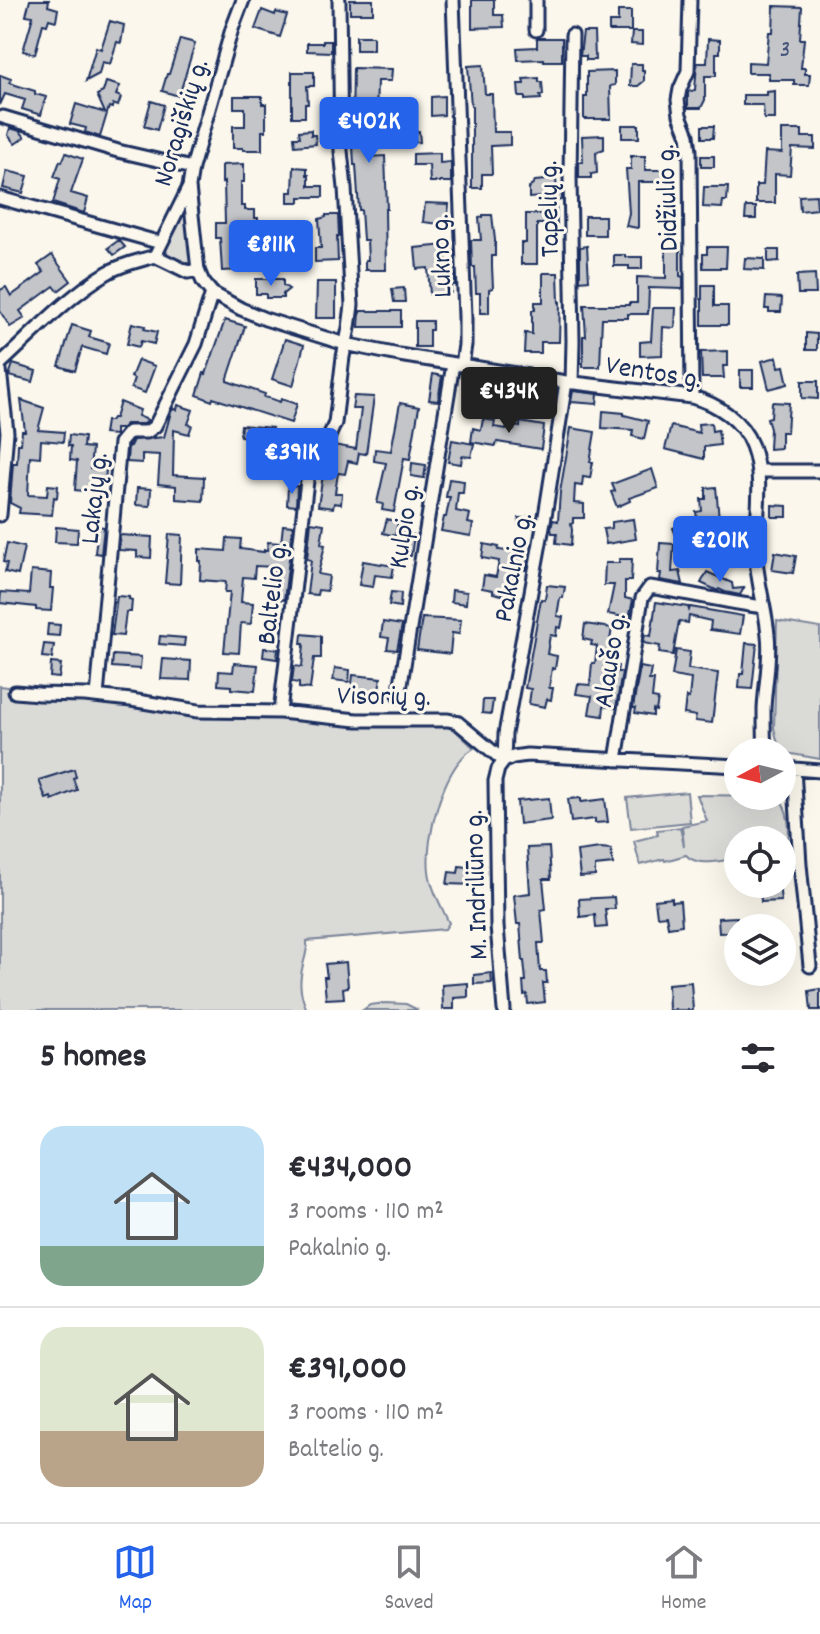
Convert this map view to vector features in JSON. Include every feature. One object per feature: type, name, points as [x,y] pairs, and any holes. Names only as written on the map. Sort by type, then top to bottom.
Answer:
[{"type":"street","name":"Noragiškių g.","points":[[155,256],[189,187],[232,29],[243,0]]},
{"type":"street","name":"Baltelio g.","points":[[280,712],[308,472],[314,455],[327,441],[335,423],[352,305],[341,151],[339,0]]},
{"type":"street","name":"Lukno g.","points":[[453,0],[465,317],[465,345],[457,365]]},
{"type":"street","points":[[536,0],[536,30]]},
{"type":"street","name":"Didžiulio g.","points":[[690,0],[688,71],[678,100],[690,151],[692,397]]},
{"type":"street","name":"Tapelių g.","points":[[569,382],[573,341],[570,177],[572,35]]},
{"type":"street","points":[[3,117],[118,151],[192,168]]},
{"type":"street","points":[[189,187],[198,270],[212,293]]},
{"type":"street","points":[[0,198],[161,243]]},
{"type":"street","points":[[0,364],[65,305],[109,272],[155,256],[188,272],[198,270]]},
{"type":"street","name":"Ventos g.","points":[[212,293],[265,319],[345,344],[457,365],[692,397],[714,405],[731,416],[741,427],[753,450],[758,471],[756,558],[769,647],[765,738]]},
{"type":"street","name":"Lakajų g.","points":[[97,696],[120,443],[129,432],[147,432],[155,426],[196,344],[212,293]]},
{"type":"street","name":"Kulpio g.","points":[[399,696],[457,365]]},
{"type":"street","points":[[0,370],[7,432],[0,515]]},
{"type":"street","name":"Pakalnio g.","points":[[504,761],[505,734],[569,382]]},
{"type":"street","points":[[758,471],[820,471]]},
{"type":"street","name":"Alaušo g.","points":[[616,760],[642,598],[650,587],[763,607]]},
{"type":"street","name":"Visorių g.","points":[[15,692],[97,696],[198,711],[280,712],[357,720],[448,720],[457,722],[504,761]]},
{"type":"street","points":[[504,761],[527,755],[724,765]]},
{"type":"street","name":"M. Indriliūno g.","points":[[504,761],[495,781],[497,926],[504,1010]]},
{"type":"street","points":[[796,769],[820,771]]},
{"type":"street","points":[[793,810],[810,966]]},
{"type":"shaded area","points":[[186,209],[194,261],[187,266],[169,257],[166,250]]},
{"type":"shaded area","points":[[777,621],[820,628],[820,759],[796,755],[796,738],[776,738],[774,728]]},
{"type":"shaded area","points":[[0,686],[211,713],[373,727],[428,724],[446,726],[456,731],[474,748],[453,770],[445,786],[433,822],[429,857],[432,884],[449,923],[445,929],[307,941],[300,985],[307,1010],[0,1010]]},
{"type":"shaded area","points":[[687,792],[690,822],[631,828],[627,798]]},
{"type":"shaded area","points":[[697,795],[724,795],[724,810],[785,810],[788,826],[724,826],[724,860],[704,862],[686,855],[640,865],[634,841],[658,835],[657,830],[680,827],[684,846],[682,826],[707,821]]},
{"type":"shaded area","points":[[406,1004],[418,1010],[363,1010],[370,1005]]},
{"type":"building","points":[[30,0],[49,0],[48,6],[58,9],[56,21],[49,19],[47,25],[43,24],[35,54],[23,51],[33,16],[26,15]]},
{"type":"building","points":[[350,0],[373,0],[373,13],[350,13]]},
{"type":"building","points":[[472,0],[494,0],[494,15],[503,15],[504,27],[472,28]]},
{"type":"building","points":[[774,6],[802,7],[800,39],[804,39],[801,68],[805,68],[805,74],[810,74],[809,85],[794,85],[794,80],[769,80],[769,73],[748,73],[748,62],[766,63],[769,32],[773,32]]},
{"type":"building","points":[[262,10],[287,15],[280,37],[255,29]]},
{"type":"building","points":[[618,11],[631,11],[631,31],[609,31],[609,22],[618,22]]},
{"type":"building","points":[[110,21],[124,25],[121,43],[117,42],[110,64],[102,62],[99,74],[86,81],[96,47],[101,49]]},
{"type":"building","points":[[583,32],[594,32],[595,60],[580,56]]},
{"type":"building","points":[[632,32],[642,32],[642,45],[631,44]]},
{"type":"building","points":[[356,36],[373,36],[373,50],[356,50]]},
{"type":"building","points":[[537,38],[562,38],[562,61],[518,60],[517,48],[537,47]]},
{"type":"building","points":[[180,39],[195,43],[179,96],[162,91]]},
{"type":"building","points":[[708,39],[720,40],[720,53],[716,53],[716,76],[705,76],[705,100],[701,108],[688,108],[688,92],[695,90],[697,63],[707,63]]},
{"type":"building","points":[[331,41],[331,52],[307,51],[307,43]]},
{"type":"building","points":[[631,64],[642,64],[644,70],[644,81],[638,86],[630,86]]},
{"type":"building","points":[[483,65],[485,94],[492,94],[493,132],[510,132],[510,145],[491,146],[492,174],[482,174],[482,188],[472,188],[472,106],[468,66]]},
{"type":"building","points":[[353,68],[392,69],[391,81],[377,81],[376,118],[368,118],[369,157],[385,156],[386,270],[365,270],[367,240],[363,240],[353,145],[349,145]]},
{"type":"building","points":[[615,71],[615,85],[610,86],[611,119],[584,119],[587,72]]},
{"type":"building","points":[[292,72],[314,72],[314,86],[307,86],[305,117],[292,117]]},
{"type":"building","points":[[0,75],[11,79],[9,83],[46,97],[41,115],[22,109],[25,100],[5,94],[0,105]]},
{"type":"building","points":[[539,78],[542,82],[541,99],[525,100],[525,97],[519,97],[518,84],[524,84],[523,79]]},
{"type":"building","points":[[106,82],[120,86],[116,95],[121,97],[118,106],[113,104],[112,108],[109,107],[100,137],[85,132],[86,128],[70,124],[76,104],[105,113],[97,95],[103,92]]},
{"type":"building","points":[[775,91],[775,119],[764,119],[763,105],[743,105],[743,95],[767,95],[767,92]]},
{"type":"building","points":[[234,96],[262,96],[262,104],[266,104],[266,131],[262,131],[262,150],[233,148],[233,126],[245,126],[245,108],[234,108]]},
{"type":"building","points":[[444,96],[444,115],[431,116],[431,97]]},
{"type":"building","points":[[151,101],[164,105],[157,130],[144,126]]},
{"type":"building","points":[[622,125],[639,125],[639,138],[622,138]]},
{"type":"building","points":[[702,126],[714,126],[713,138],[702,138]]},
{"type":"building","points":[[10,128],[20,131],[25,137],[15,144],[8,135]]},
{"type":"building","points":[[311,130],[316,144],[295,146],[294,137],[300,137],[299,131]]},
{"type":"building","points":[[782,130],[802,130],[802,137],[815,137],[815,149],[792,148],[790,175],[775,174],[775,203],[756,203],[756,185],[763,185],[765,152],[782,153]]},
{"type":"building","points":[[419,131],[420,142],[405,143],[405,132]]},
{"type":"building","points":[[604,135],[604,149],[596,152],[597,173],[591,174],[591,178],[579,178],[579,162],[583,162],[582,136]]},
{"type":"building","points":[[66,153],[83,159],[71,193],[88,198],[84,213],[53,203],[60,179],[54,177]]},
{"type":"building","points":[[440,153],[440,163],[451,162],[451,182],[430,182],[429,165],[413,165],[413,154]]},
{"type":"building","points":[[631,156],[645,156],[645,170],[666,170],[666,182],[638,182],[638,228],[626,226],[629,213],[626,169],[631,169]]},
{"type":"building","points":[[701,156],[714,156],[714,167],[701,167]]},
{"type":"building","points":[[244,164],[241,206],[245,206],[245,210],[255,210],[258,238],[237,238],[241,270],[222,271],[216,223],[225,223],[222,165]]},
{"type":"building","points":[[294,167],[307,168],[309,186],[323,186],[323,197],[300,197],[300,202],[288,202],[288,192],[293,192]]},
{"type":"building","points":[[7,171],[28,176],[23,193],[3,188]]},
{"type":"building","points":[[556,179],[557,191],[562,190],[562,200],[556,201],[557,224],[537,224],[537,264],[521,264],[521,243],[526,243],[526,214],[542,214],[541,197],[529,198],[529,188],[535,181]]},
{"type":"building","points":[[704,187],[728,187],[727,201],[723,201],[722,208],[703,207]]},
{"type":"building","points":[[816,195],[817,209],[800,211],[799,196]]},
{"type":"building","points":[[425,203],[449,204],[447,225],[423,222]]},
{"type":"building","points":[[746,207],[756,207],[756,219],[745,219]]},
{"type":"building","points":[[326,215],[338,215],[338,261],[315,262],[315,248],[321,248],[319,219]]},
{"type":"building","points":[[492,215],[495,240],[489,313],[480,313],[480,293],[476,293],[475,267],[472,267],[471,240],[481,240],[479,218]]},
{"type":"building","points":[[585,216],[605,216],[605,235],[585,235]]},
{"type":"building","points":[[119,240],[125,247],[114,255],[108,248]]},
{"type":"building","points":[[445,245],[448,275],[455,274],[455,285],[451,285],[451,293],[430,295],[428,268],[417,269],[415,248]]},
{"type":"building","points":[[587,246],[589,280],[580,281],[580,247]]},
{"type":"building","points":[[707,247],[727,247],[726,268],[703,268],[703,254],[707,254]]},
{"type":"building","points":[[666,248],[680,248],[683,289],[649,288],[648,314],[602,318],[600,367],[583,367],[583,336],[586,336],[584,305],[637,303],[637,277],[666,278]]},
{"type":"building","points":[[768,250],[779,250],[779,261],[768,262]]},
{"type":"building","points":[[52,255],[71,281],[58,291],[54,286],[20,311],[25,318],[10,327],[0,311],[0,290],[6,287],[11,296],[44,272],[38,265]]},
{"type":"building","points":[[614,255],[642,257],[642,269],[614,266]]},
{"type":"building","points":[[745,258],[764,259],[764,270],[744,269]]},
{"type":"building","points":[[543,273],[558,273],[559,342],[541,342],[541,353],[524,353],[525,333],[532,334],[532,310],[535,310],[535,302],[543,302]]},
{"type":"building","points":[[815,274],[816,294],[798,294],[797,275]]},
{"type":"building","points":[[256,279],[283,279],[283,285],[289,289],[283,298],[266,298],[266,294],[256,294]]},
{"type":"building","points":[[317,282],[336,282],[336,318],[316,318]]},
{"type":"building","points":[[702,285],[714,285],[714,306],[728,306],[728,325],[702,325]]},
{"type":"building","points":[[404,288],[405,302],[394,302],[392,289]]},
{"type":"building","points":[[766,297],[782,298],[781,312],[765,309]]},
{"type":"building","points":[[653,308],[676,308],[675,328],[663,327],[662,355],[640,356],[640,342],[651,341]]},
{"type":"building","points":[[360,311],[401,311],[401,327],[359,327]]},
{"type":"building","points":[[225,320],[245,326],[227,381],[265,394],[264,397],[297,404],[291,423],[197,395]]},
{"type":"building","points":[[415,321],[432,321],[429,347],[415,347]]},
{"type":"building","points":[[132,323],[157,332],[154,344],[141,341],[139,347],[127,344]]},
{"type":"building","points":[[72,325],[91,331],[89,337],[109,343],[106,354],[82,347],[75,371],[59,366]]},
{"type":"building","points":[[806,333],[817,334],[817,350],[806,350]]},
{"type":"building","points":[[285,339],[304,345],[293,386],[272,379]]},
{"type":"building","points":[[728,351],[728,366],[723,366],[724,378],[702,378],[701,352]]},
{"type":"building","points":[[777,357],[779,367],[784,366],[788,384],[769,389],[762,361]]},
{"type":"building","points":[[138,360],[155,366],[145,393],[131,388],[134,379],[131,377]]},
{"type":"building","points":[[13,364],[36,371],[33,382],[9,376]]},
{"type":"building","points":[[740,370],[753,370],[753,387],[740,387]]},
{"type":"building","points":[[433,374],[442,376],[438,401],[429,400]]},
{"type":"building","points":[[802,381],[818,381],[818,399],[802,398]]},
{"type":"building","points":[[515,388],[552,394],[550,404],[544,403],[544,409],[518,404],[519,398],[513,397]]},
{"type":"building","points":[[573,391],[598,394],[597,404],[571,402]]},
{"type":"building","points":[[354,396],[374,397],[366,454],[359,453],[357,463],[348,461],[345,474],[338,473],[335,493],[342,493],[341,504],[334,503],[333,508],[318,506],[328,458],[334,445],[356,449],[361,409],[352,409]]},
{"type":"building","points":[[21,400],[44,408],[38,430],[64,432],[63,442],[41,440],[40,457],[30,456],[28,495],[47,496],[48,485],[58,486],[52,515],[19,513],[20,508],[10,503],[13,463],[17,463],[18,444],[21,444],[22,431],[25,431]]},
{"type":"building","points":[[120,402],[140,410],[138,416],[148,420],[144,424],[126,424],[121,429],[115,429],[115,435],[104,434],[106,421],[115,418]]},
{"type":"building","points":[[772,402],[789,403],[787,432],[781,432],[781,448],[769,449],[767,418],[771,417]]},
{"type":"building","points":[[400,403],[419,407],[410,459],[404,458],[394,512],[382,510],[383,504],[377,503],[386,463],[374,461],[375,449],[391,451]]},
{"type":"building","points":[[178,405],[193,410],[188,424],[192,425],[189,434],[174,430],[173,475],[204,477],[203,501],[176,499],[176,486],[158,484],[160,455],[142,454],[142,463],[127,462],[128,446],[133,440],[164,437],[171,412],[177,410]]},
{"type":"building","points":[[603,411],[624,413],[648,421],[644,439],[632,436],[633,430],[602,428]]},
{"type":"building","points":[[483,419],[495,421],[494,427],[514,430],[514,426],[520,427],[520,422],[544,426],[541,449],[497,442],[496,446],[471,442],[473,428],[481,430]]},
{"type":"building","points":[[711,423],[712,431],[718,430],[720,445],[704,447],[704,459],[665,449],[671,426],[699,433],[698,424]]},
{"type":"building","points":[[241,425],[272,428],[270,441],[240,436]]},
{"type":"building","points":[[571,428],[595,432],[590,478],[583,477],[582,486],[575,485],[574,503],[584,504],[584,518],[573,518],[571,545],[556,543],[557,533],[552,533],[551,529],[553,520],[558,521]]},
{"type":"building","points":[[69,435],[84,437],[83,447],[92,448],[90,469],[106,470],[105,483],[93,482],[93,492],[75,490],[77,461],[70,460]]},
{"type":"building","points":[[452,440],[474,444],[471,457],[462,456],[461,464],[448,462]]},
{"type":"building","points":[[412,463],[426,465],[424,478],[411,476]]},
{"type":"building","points":[[652,469],[658,488],[629,498],[630,501],[617,507],[611,492],[615,491],[612,484]]},
{"type":"building","points":[[449,479],[464,481],[463,493],[458,493],[456,511],[470,514],[468,523],[473,524],[471,536],[441,531],[450,497],[446,497]]},
{"type":"building","points":[[288,486],[297,486],[296,506],[287,505]]},
{"type":"building","points":[[716,487],[725,559],[707,562],[703,535],[680,545],[673,528],[697,518],[696,512],[702,511],[701,499],[706,499],[706,488]]},
{"type":"building","points":[[137,488],[151,489],[150,506],[136,505]]},
{"type":"building","points":[[772,505],[787,506],[787,517],[772,517]]},
{"type":"building","points":[[740,514],[749,514],[748,535],[741,535]]},
{"type":"building","points":[[536,517],[534,527],[518,525],[519,518]]},
{"type":"building","points":[[387,519],[398,522],[395,536],[383,533]]},
{"type":"building","points":[[633,519],[636,539],[606,544],[603,529],[612,528],[612,522]]},
{"type":"building","points":[[311,522],[324,524],[321,544],[325,545],[318,574],[329,576],[327,591],[318,590],[317,595],[307,594]]},
{"type":"building","points":[[283,525],[293,526],[284,600],[269,598],[275,567],[255,566],[254,578],[243,577],[241,602],[253,603],[251,624],[241,623],[239,653],[224,652],[230,592],[225,592],[226,582],[200,580],[199,549],[226,551],[227,538],[241,539],[240,549],[264,552],[268,542],[281,543]]},
{"type":"building","points":[[98,526],[104,527],[101,554],[95,553]]},
{"type":"building","points":[[56,527],[78,529],[77,543],[55,542]]},
{"type":"building","points":[[398,532],[414,535],[411,556],[402,555],[404,542],[397,540]]},
{"type":"building","points":[[169,534],[182,535],[180,584],[165,583]]},
{"type":"building","points":[[120,535],[152,537],[151,558],[137,557],[137,551],[119,550]]},
{"type":"building","points":[[7,543],[24,547],[18,575],[5,572],[7,563],[3,562]]},
{"type":"building","points":[[660,543],[674,544],[672,572],[680,571],[683,584],[660,580]]},
{"type":"building","points":[[484,544],[499,547],[498,550],[525,553],[524,558],[528,561],[526,570],[513,568],[509,593],[503,592],[502,595],[482,588],[484,575],[496,577],[499,561],[482,558]]},
{"type":"building","points":[[775,552],[796,556],[793,573],[772,570]]},
{"type":"building","points":[[619,559],[632,559],[631,581],[625,581],[625,598],[633,600],[629,618],[608,614],[614,585],[604,585],[605,563],[619,563]]},
{"type":"building","points":[[363,561],[394,566],[392,577],[375,575],[373,587],[359,585]]},
{"type":"building","points":[[31,571],[51,573],[51,611],[0,603],[1,592],[29,594]]},
{"type":"building","points":[[707,572],[732,583],[733,589],[744,588],[740,595],[718,591],[701,583]]},
{"type":"building","points":[[547,585],[565,587],[557,616],[563,617],[561,628],[557,627],[556,636],[550,635],[547,654],[557,656],[549,688],[553,688],[551,700],[547,699],[545,707],[529,704],[531,689],[525,688],[541,599],[545,600]]},
{"type":"building","points":[[452,590],[467,592],[466,604],[451,602]]},
{"type":"building","points":[[391,592],[401,593],[400,607],[389,605]]},
{"type":"building","points":[[117,596],[132,600],[131,612],[126,612],[123,636],[112,635]]},
{"type":"building","points":[[656,602],[688,607],[689,610],[690,607],[743,616],[740,634],[710,630],[711,621],[689,616],[688,623],[679,621],[673,655],[659,653],[660,646],[643,643],[645,635],[651,636]]},
{"type":"building","points":[[422,618],[461,620],[459,634],[452,633],[450,654],[417,650]]},
{"type":"building","points":[[383,622],[402,625],[397,650],[387,649],[389,638],[381,637]]},
{"type":"building","points":[[48,624],[60,625],[59,636],[47,635]]},
{"type":"building","points":[[585,624],[612,628],[607,659],[614,660],[614,665],[618,666],[617,672],[622,672],[616,708],[604,706],[603,716],[589,714],[592,696],[576,694],[578,684],[590,685],[592,663],[595,663],[597,646],[583,639]]},
{"type":"building","points":[[302,634],[321,636],[321,658],[314,658],[310,689],[299,688],[299,683],[292,682],[294,666],[302,667]]},
{"type":"building","points":[[160,636],[185,638],[184,646],[159,644]]},
{"type":"building","points":[[746,643],[757,644],[752,689],[739,688]]},
{"type":"building","points":[[44,644],[54,645],[52,658],[42,657]]},
{"type":"building","points":[[264,648],[278,649],[277,659],[263,657]]},
{"type":"building","points":[[676,650],[690,652],[688,669],[718,673],[712,723],[695,721],[696,716],[684,714],[691,679],[672,676]]},
{"type":"building","points":[[113,655],[141,657],[140,669],[112,667]]},
{"type":"building","points":[[163,659],[191,661],[190,680],[161,679]]},
{"type":"building","points":[[51,663],[61,664],[59,678],[50,677]]},
{"type":"building","points":[[234,663],[258,665],[255,691],[218,685],[219,671],[233,672]]},
{"type":"building","points":[[640,667],[651,669],[649,680],[654,680],[652,698],[658,699],[653,716],[635,713],[636,708],[633,708]]},
{"type":"building","points":[[335,668],[350,670],[349,682],[333,680]]},
{"type":"building","points":[[353,675],[381,678],[378,694],[351,692]]},
{"type":"building","points":[[483,700],[493,700],[491,714],[482,713]]},
{"type":"building","points":[[74,769],[77,790],[52,800],[51,797],[46,799],[39,780]]},
{"type":"building","points":[[549,798],[551,820],[519,824],[517,801]]},
{"type":"building","points":[[581,798],[581,802],[605,799],[608,822],[595,823],[595,819],[571,822],[568,799]]},
{"type":"building","points":[[549,847],[551,879],[543,879],[546,909],[541,910],[544,943],[538,943],[540,971],[546,971],[547,983],[543,983],[545,1002],[528,1004],[527,994],[524,995],[524,961],[514,895],[530,893],[527,848]]},
{"type":"building","points":[[611,849],[613,864],[595,866],[595,876],[580,877],[577,851]]},
{"type":"building","points":[[459,866],[477,868],[475,885],[447,884],[449,872],[458,873]]},
{"type":"building","points":[[614,897],[615,909],[605,909],[607,927],[596,928],[595,915],[580,917],[579,899]]},
{"type":"building","points":[[672,898],[672,902],[680,901],[682,925],[668,927],[666,915],[657,916],[655,900]]},
{"type":"building","points":[[761,898],[781,898],[781,901],[761,902]]},
{"type":"building","points":[[718,918],[724,918],[724,933],[719,933]]},
{"type":"building","points":[[346,962],[348,987],[343,988],[344,998],[326,999],[325,964]]},
{"type":"building","points":[[491,973],[492,983],[474,984],[474,975]]},
{"type":"building","points":[[691,982],[693,1010],[669,1010],[668,984]]},
{"type":"building","points":[[468,983],[468,997],[454,998],[454,1009],[443,1009],[442,985]]},
{"type":"building","points":[[820,989],[820,1010],[811,1010],[809,991]]}]
